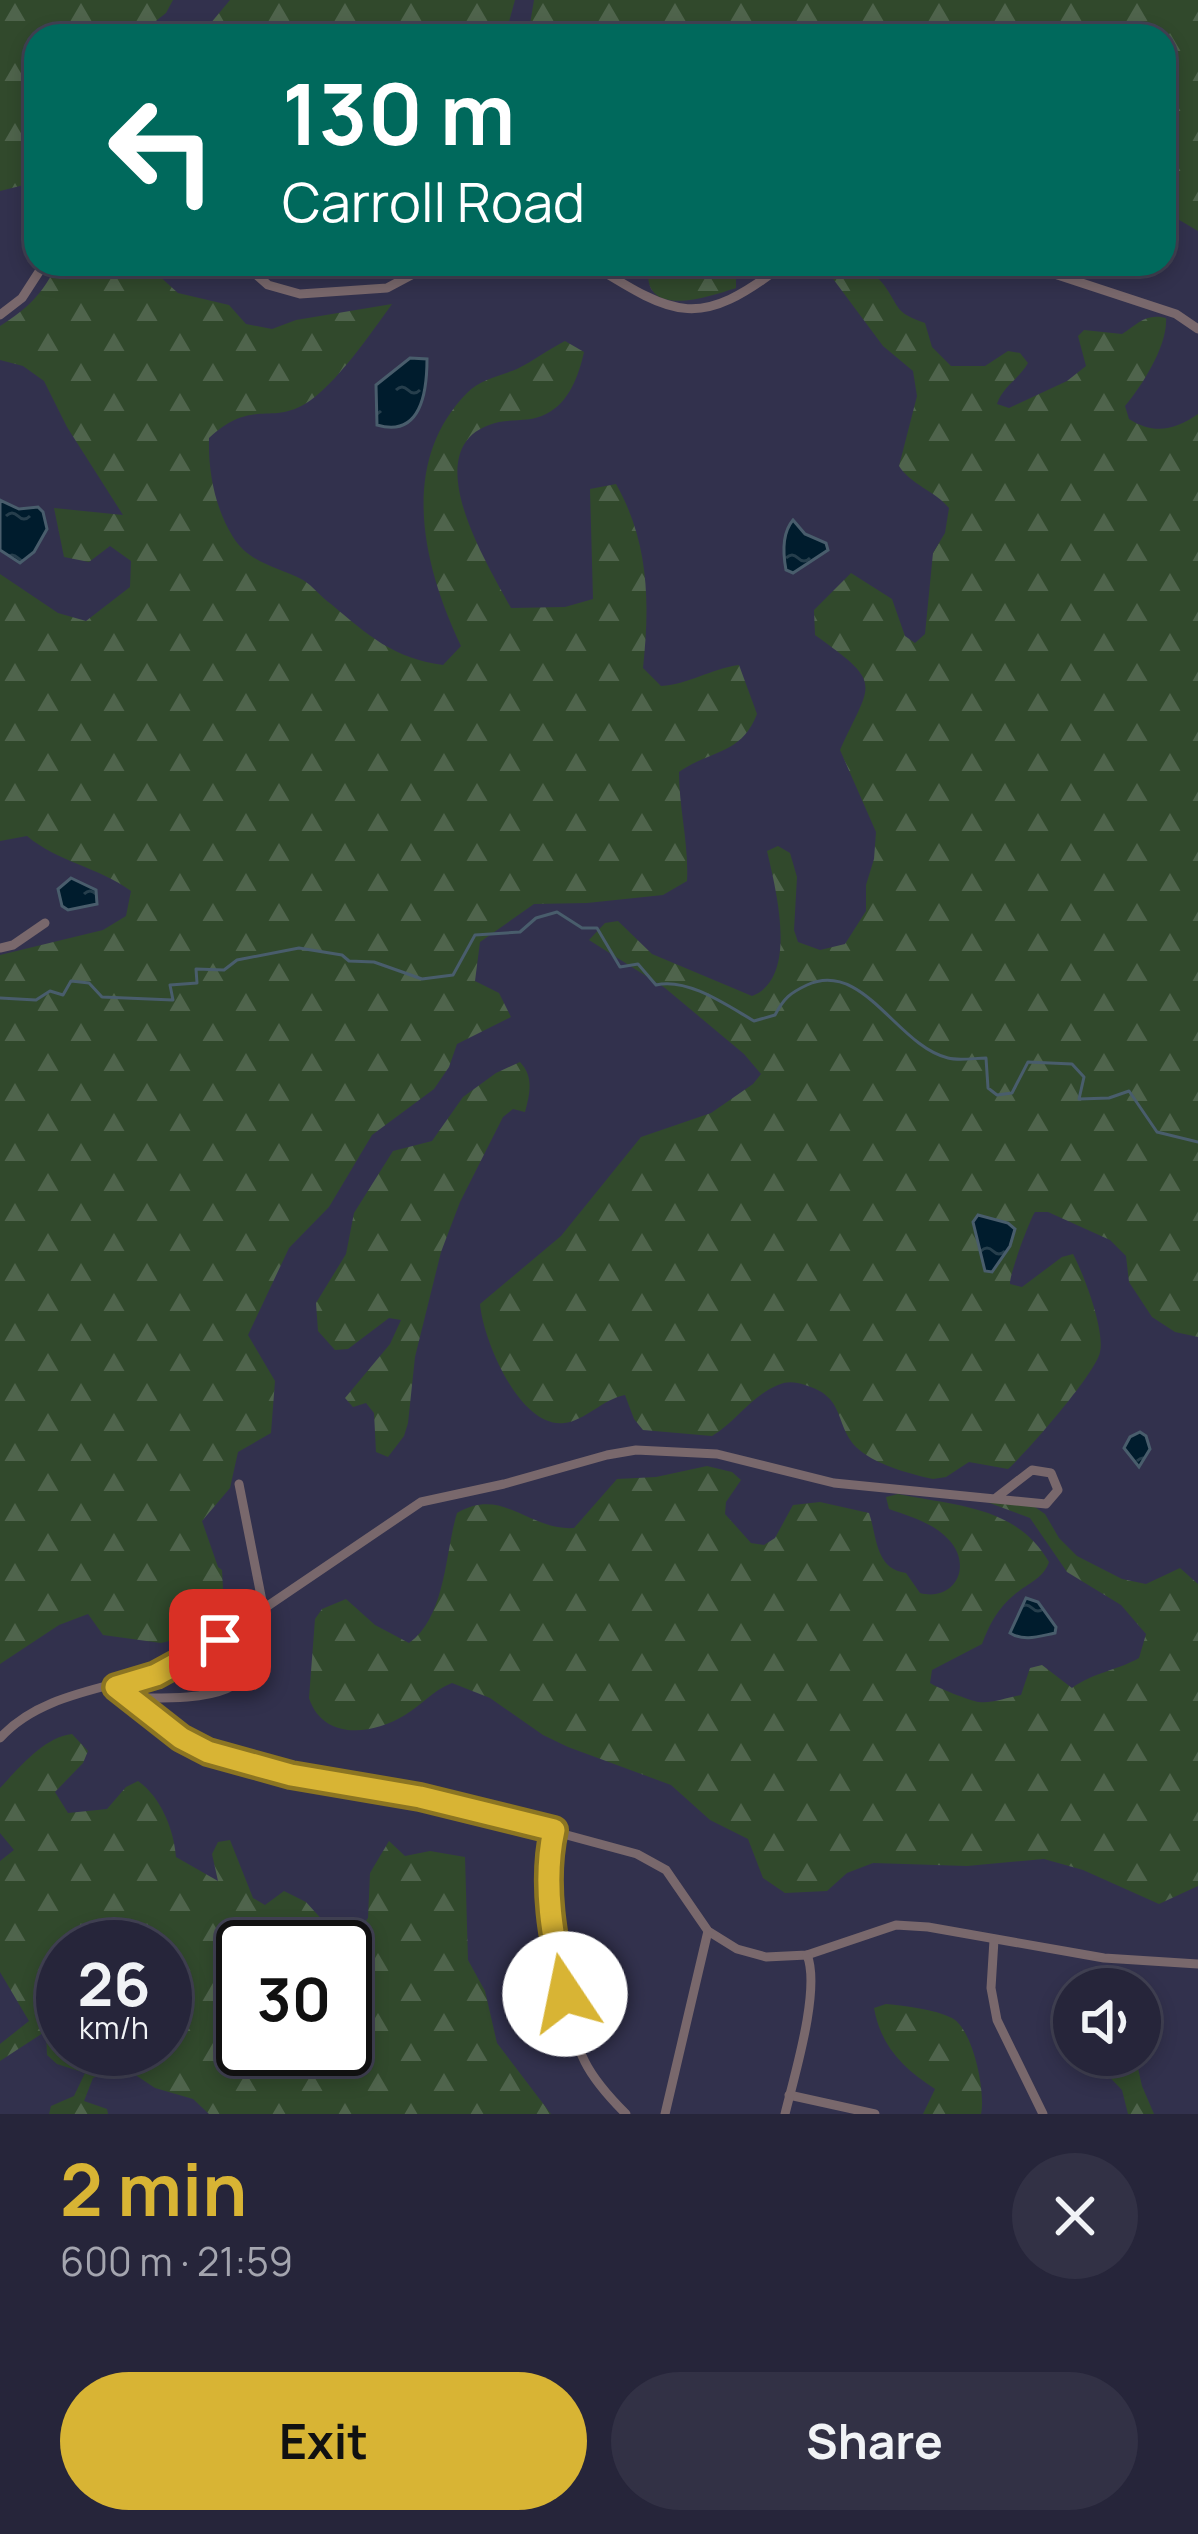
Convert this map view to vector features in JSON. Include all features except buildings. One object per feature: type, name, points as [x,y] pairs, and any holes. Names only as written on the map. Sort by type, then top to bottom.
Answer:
[{"type":"street","points":[[0,315],[22,298],[36,276]]},
{"type":"street","points":[[258,276],[268,285],[300,294],[387,287],[409,276]]},
{"type":"street","points":[[610,276],[647,299],[672,308],[700,310],[743,293],[767,276]]},
{"type":"street","points":[[1060,276],[1176,314],[1198,329]]},
{"type":"street","points":[[0,948],[13,945],[45,923]]},
{"type":"street","points":[[0,1738],[19,1720],[52,1702],[156,1675],[265,1611],[421,1502],[607,1455],[636,1450],[717,1454],[834,1484],[1046,1504],[1058,1490],[1051,1473],[1032,1470],[997,1497]]},
{"type":"street","points":[[239,1484],[265,1611]]},
{"type":"street","points":[[130,1698],[194,1697],[230,1690],[249,1661],[250,1639],[244,1624]]},
{"type":"street","points":[[116,1687],[183,1739],[244,1763],[438,1801],[654,1861],[680,1888],[708,1931],[737,1949],[766,1957],[807,1955],[896,1925],[1104,1958],[1198,1964]]},
{"type":"street","points":[[554,1830],[549,1854],[552,1922],[574,2036],[596,2079],[626,2114]]},
{"type":"street","points":[[665,2114],[708,1931]]},
{"type":"street","points":[[994,1940],[992,1988],[997,2020],[1043,2114]]},
{"type":"street","points":[[785,2114],[811,1988],[812,1966],[807,1955]]},
{"type":"street","points":[[789,2096],[875,2114]]},
{"type":"green space","points":[[0,0],[173,0],[152,24],[24,24],[24,185],[0,191]]},
{"type":"green space","points":[[230,0],[515,0],[508,24],[210,24]]},
{"type":"green space","points":[[534,0],[1198,0],[1198,231],[1176,218],[1176,24],[530,24]]},
{"type":"green space","points":[[50,276],[159,276],[178,293],[229,305],[246,324],[272,329],[296,320],[392,304],[316,396],[292,410],[237,419],[209,438],[211,477],[227,526],[247,553],[303,580],[382,644],[443,665],[461,646],[436,583],[424,516],[432,451],[445,421],[467,393],[490,378],[517,369],[565,341],[584,352],[572,388],[554,409],[535,418],[499,422],[473,434],[460,453],[463,506],[487,564],[511,608],[565,607],[593,599],[590,489],[616,484],[641,551],[646,620],[643,668],[661,686],[739,665],[757,714],[734,744],[679,772],[687,881],[663,895],[534,904],[480,942],[475,981],[499,993],[511,1017],[457,1044],[434,1089],[372,1135],[329,1207],[289,1248],[248,1335],[275,1381],[271,1433],[238,1452],[230,1488],[202,1521],[222,1570],[224,1606],[215,1630],[161,1643],[103,1635],[88,1614],[59,1625],[0,1664],[0,955],[103,930],[126,916],[131,891],[27,836],[0,841],[0,574],[58,613],[86,621],[130,587],[131,561],[110,546],[89,562],[64,557],[54,508],[123,515],[44,381],[23,366],[0,360],[0,326],[34,300]]},
{"type":"green space","points":[[649,276],[736,276],[736,288],[678,301],[654,293]]},
{"type":"green space","points":[[831,276],[874,276],[903,312],[925,323],[932,347],[951,366],[985,366],[1008,351],[1020,353],[1028,363],[997,404],[1009,408],[1067,381],[1086,366],[1078,336],[1084,330],[1122,334],[1147,318],[1166,318],[1158,352],[1125,406],[1129,419],[1164,428],[1198,414],[1198,1337],[1175,1332],[1152,1317],[1129,1282],[1126,1256],[1110,1240],[1048,1212],[1035,1212],[1010,1284],[1022,1287],[1073,1254],[1097,1317],[1100,1352],[1074,1394],[1008,1469],[969,1462],[946,1477],[933,1479],[892,1468],[863,1453],[849,1438],[827,1396],[795,1383],[768,1390],[712,1436],[643,1430],[625,1395],[572,1421],[548,1421],[518,1397],[506,1378],[488,1338],[480,1304],[561,1236],[641,1137],[711,1113],[761,1074],[665,988],[589,940],[605,923],[618,921],[652,954],[752,996],[767,986],[780,952],[779,909],[767,851],[778,846],[790,853],[797,877],[794,930],[798,942],[820,950],[845,944],[866,911],[876,832],[840,750],[865,685],[853,664],[815,635],[814,610],[851,573],[892,599],[905,636],[915,643],[925,634],[933,553],[945,533],[949,508],[899,466],[917,396],[913,371],[883,346]]},
{"type":"green space","points":[[520,1062],[529,1079],[525,1112],[513,1109],[503,1117],[460,1202],[441,1252],[415,1357],[408,1423],[388,1457],[376,1452],[374,1413],[366,1403],[353,1407],[345,1398],[390,1344],[401,1320],[389,1318],[348,1349],[335,1350],[318,1331],[316,1303],[346,1254],[354,1213],[393,1151],[432,1141],[463,1097]]},
{"type":"green space","points":[[707,1466],[732,1472],[741,1480],[726,1502],[725,1514],[751,1543],[764,1545],[775,1538],[793,1505],[820,1502],[869,1513],[883,1558],[906,1573],[920,1593],[951,1587],[960,1561],[949,1540],[922,1521],[889,1509],[886,1497],[898,1494],[983,1512],[1020,1529],[1036,1543],[1049,1562],[1039,1577],[1003,1605],[982,1644],[932,1670],[930,1683],[975,1701],[1021,1695],[1030,1668],[1042,1665],[1072,1688],[1139,1658],[1146,1634],[1121,1605],[1067,1572],[1030,1518],[987,1502],[1029,1503],[1045,1514],[1077,1556],[1122,1579],[1146,1584],[1180,1568],[1198,1584],[1198,1886],[1159,1904],[1083,1870],[1044,1859],[967,1866],[873,1863],[847,1873],[827,1891],[785,1893],[763,1878],[748,1839],[710,1820],[671,1785],[568,1747],[490,1698],[452,1683],[392,1722],[364,1730],[337,1728],[316,1712],[309,1698],[315,1619],[322,1609],[346,1599],[375,1625],[409,1643],[421,1632],[437,1601],[457,1513],[488,1504],[574,1528],[617,1479]]},
{"type":"green space","points":[[72,1734],[88,1751],[83,1763],[55,1792],[68,1813],[107,1809],[138,1781],[165,1815],[176,1857],[218,1881],[212,1854],[218,1842],[230,1840],[253,1898],[265,1905],[284,1891],[306,1902],[322,1920],[216,1920],[216,2076],[372,2076],[372,1920],[366,1920],[370,1873],[389,1841],[405,1856],[430,1851],[465,1857],[468,1960],[485,1991],[497,2043],[551,2114],[209,2114],[193,2099],[155,2088],[137,2076],[192,2076],[192,1920],[36,1920],[36,2038],[0,2061],[0,2044],[29,2021],[0,1972],[0,1861],[14,1850],[0,1833],[0,1788],[52,1741]]},
{"type":"green space","points":[[886,2004],[937,2012],[959,2024],[976,2062],[981,2114],[923,2114],[935,2089],[904,2065],[888,2045],[874,2008]]},
{"type":"green space","points":[[84,2076],[98,2076],[84,2101],[107,2109],[108,2114],[49,2114],[51,2106],[74,2096]]},
{"type":"green space","points":[[1108,2076],[1140,2076],[1154,2114],[1128,2114],[1122,2090]]},
{"type":"water","points":[[410,358],[427,359],[418,409],[403,425],[377,425],[376,385]]},
{"type":"water","points":[[0,500],[43,512],[47,529],[34,552],[20,563],[0,550]]},
{"type":"water","points":[[793,520],[805,534],[826,543],[828,550],[793,573],[786,570],[784,551]]},
{"type":"water","points":[[71,878],[96,890],[97,904],[68,910],[62,906],[58,889]]},
{"type":"water","points":[[978,1215],[1015,1229],[1010,1246],[992,1272],[985,1271],[973,1222]]},
{"type":"water","points":[[1140,1432],[1150,1449],[1139,1467],[1124,1448]]},
{"type":"water","points":[[1026,1598],[1038,1602],[1056,1627],[1055,1633],[1026,1638],[1010,1633]]},
{"type":"waterway","points":[[0,998],[36,1000],[50,991],[63,995],[71,981],[89,983],[102,997],[173,1000],[170,985],[197,983],[196,969],[224,970],[237,960],[299,948],[342,955],[349,961],[374,962],[422,979],[453,975],[475,935],[520,932],[536,918],[557,912],[582,928],[597,928],[620,967],[638,964],[656,985],[694,989],[754,1021],[775,1015],[788,997],[807,985],[827,980],[845,984],[930,1050],[952,1059],[986,1058],[988,1088],[997,1095],[1012,1093],[1028,1062],[1072,1064],[1084,1077],[1079,1099],[1109,1098],[1129,1091],[1157,1132],[1198,1142]]},
{"type":"route","points":[[220,1640],[156,1675],[116,1687],[164,1726],[208,1752],[291,1775],[420,1797],[554,1830],[549,1854],[550,1900],[565,1994]]}]
